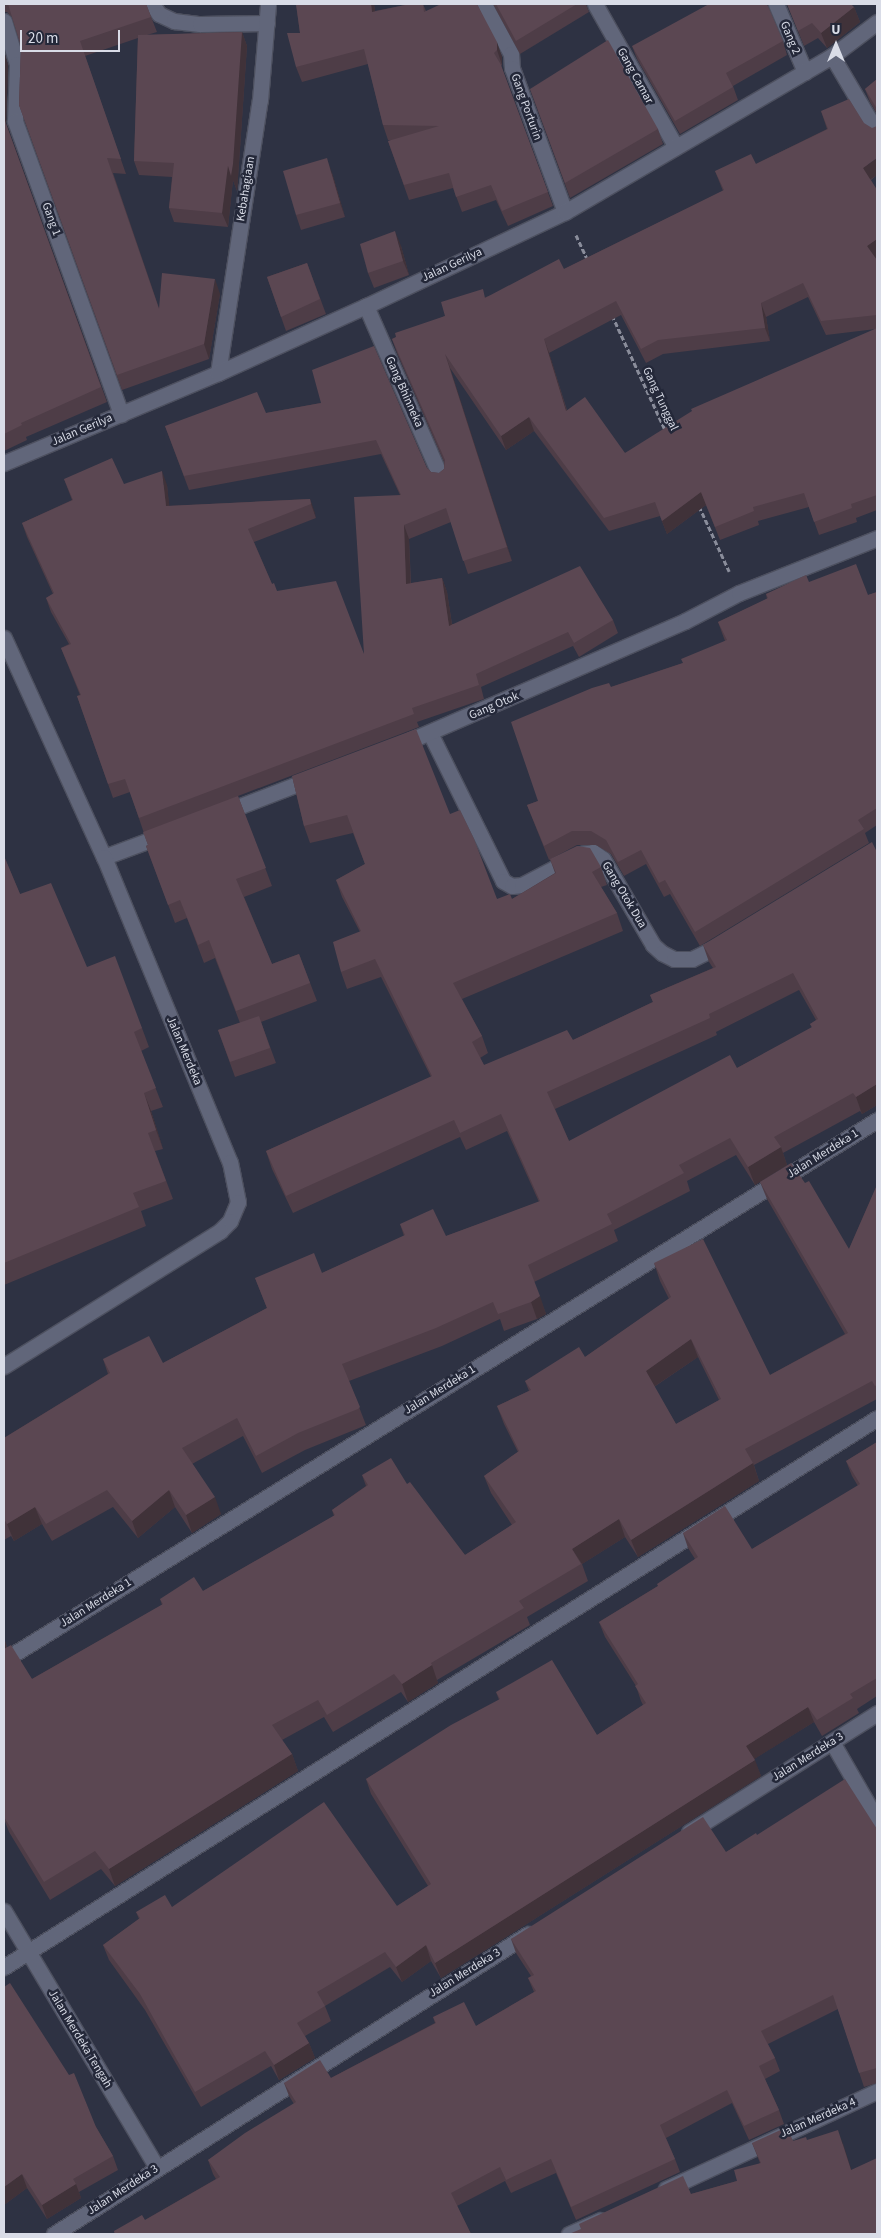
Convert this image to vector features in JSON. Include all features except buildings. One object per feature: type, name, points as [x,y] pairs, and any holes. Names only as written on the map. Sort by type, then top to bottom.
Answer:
[{"type":"street","points":[[152,4],[159,14],[174,20],[200,24],[267,23]]},
{"type":"street","name":"Kebahagiaan","points":[[218,373],[260,100],[268,4]]},
{"type":"street","name":"Gang Porturin","points":[[484,4],[511,54],[512,68],[565,212]]},
{"type":"street","name":"Gang Camar","points":[[595,4],[676,147]]},
{"type":"street","name":"Gang 2","points":[[776,4],[805,72]]},
{"type":"street","name":"Gang 1","points":[[4,21],[17,64],[16,121],[121,414]]},
{"type":"street","name":"Jalan Gerilya","points":[[4,463],[218,373],[366,306],[565,212],[832,56],[877,22]]},
{"type":"street","points":[[832,56],[877,132]]},
{"type":"street","name":"Gang Bhinneka","points":[[366,306],[442,478]]},
{"type":"street","name":"Gang Otok","points":[[384,751],[430,734],[685,621],[739,593],[877,538]]},
{"type":"street","name":"Jalan Merdeka","points":[[4,638],[104,858],[230,1162],[238,1202],[230,1221],[220,1231],[4,1366]]},
{"type":"street","name":"Gang Otok Dua","points":[[430,734],[499,876],[508,885],[522,885],[582,854],[593,852],[603,859],[653,945],[662,953],[674,959],[692,959],[711,952],[736,936]]},
{"type":"street","points":[[206,818],[328,772]]},
{"type":"street","points":[[104,858],[178,829]]},
{"type":"street","name":"Jalan Merdeka 1","points":[[4,1660],[877,1120]]},
{"type":"street","points":[[4,1967],[877,1418]]},
{"type":"street","name":"Jalan Merdeka 3","points":[[680,1838],[877,1714]]},
{"type":"street","points":[[832,1742],[877,1820]]},
{"type":"street","name":"Jalan Merdeka Tengah","points":[[4,1911],[156,2168]]},
{"type":"street","name":"Jalan Merdeka 3","points":[[54,2234],[545,1923]]},
{"type":"street","name":"Jalan Merdeka 4","points":[[651,2196],[877,2091]]},
{"type":"street","points":[[569,2234],[614,2213]]},
{"type":"path","points":[[565,212],[590,266]]},
{"type":"path","name":"Gang Tunggal","points":[[611,312],[669,439]]},
{"type":"path","points":[[698,502],[739,593]]}]
